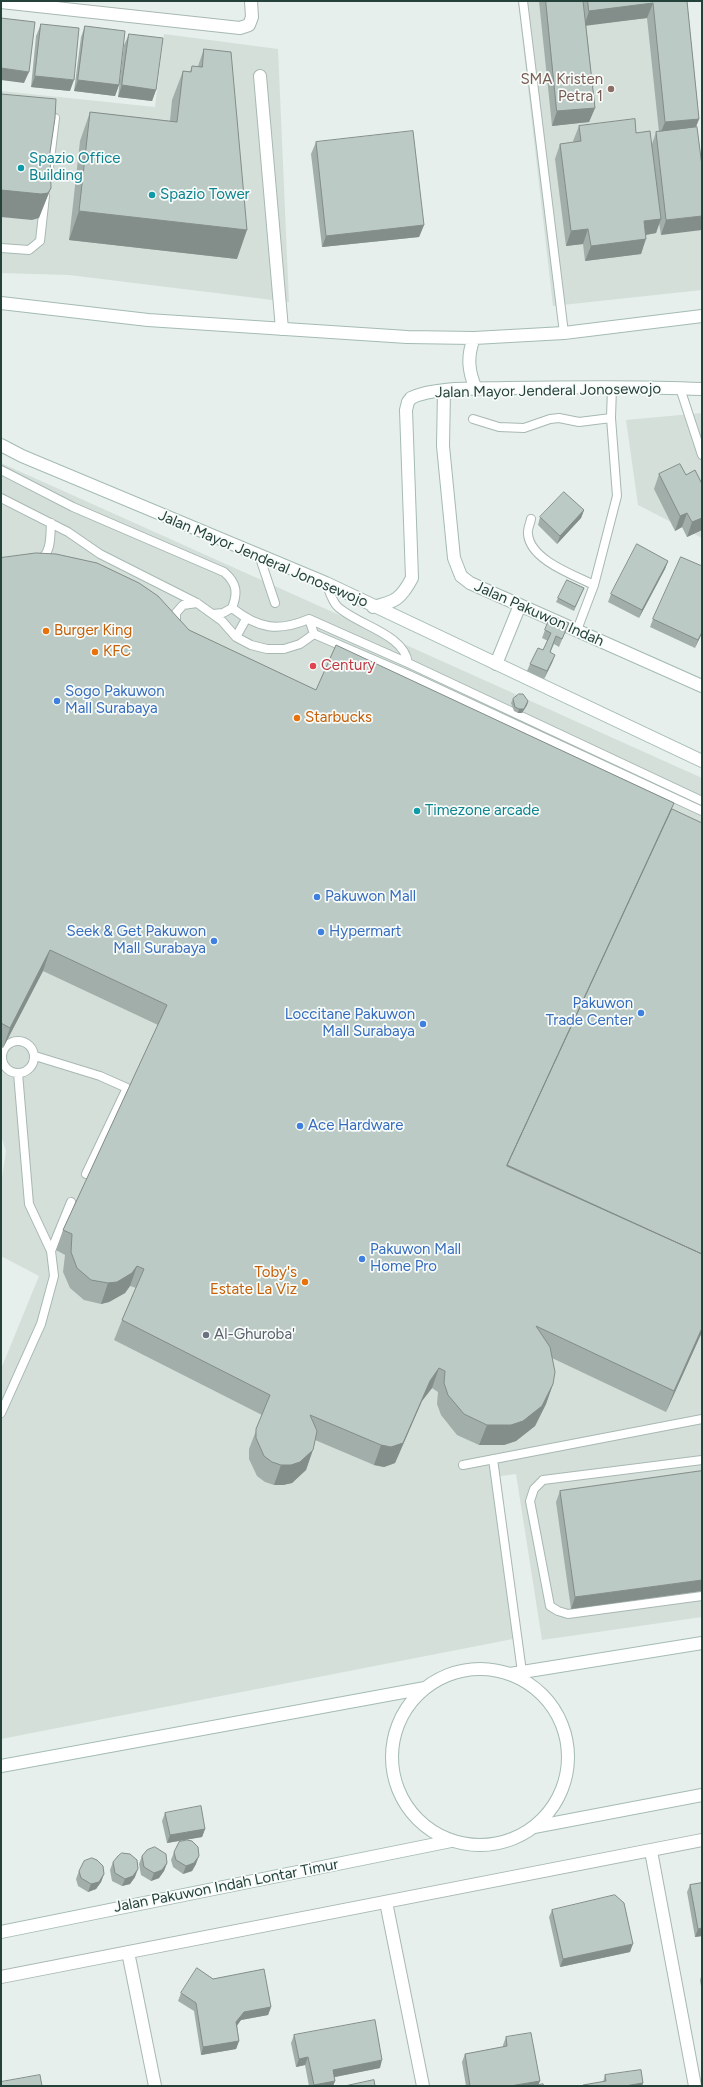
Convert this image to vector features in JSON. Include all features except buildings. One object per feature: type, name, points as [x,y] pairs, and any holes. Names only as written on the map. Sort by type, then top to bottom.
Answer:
[{"type":"street","points":[[1,2],[240,28],[250,25],[252,17],[251,1]]},
{"type":"street","points":[[260,76],[282,329]]},
{"type":"street","points":[[1,303],[148,320],[407,337],[474,338],[564,333],[702,316]]},
{"type":"street","points":[[474,338],[470,348],[469,369],[476,389]]},
{"type":"street","name":"Jalan Mayor Jenderal Jonosewojo","points":[[1,445],[22,456],[326,583],[373,607],[392,603],[404,593],[412,578],[406,410],[408,402],[416,395],[476,389],[612,386],[702,389]]},
{"type":"street","name":"Jalan Pakuwon Indah","points":[[444,391],[443,446],[454,558],[461,576],[470,583],[702,686]]},
{"type":"street","points":[[496,664],[520,605]]},
{"type":"street","points":[[373,607],[702,761]]},
{"type":"street","points":[[516,1673],[534,1687],[553,1707],[565,1733],[568,1760],[563,1787],[550,1812],[534,1827],[515,1838],[494,1845],[472,1845],[451,1841],[428,1828],[409,1809],[397,1785],[393,1765],[392,1758],[396,1732],[407,1708],[425,1688],[444,1676],[465,1670],[488,1669],[516,1673],[702,1643]]},
{"type":"street","points":[[1,1766],[425,1688]]},
{"type":"street","points":[[534,1827],[702,1795]]},
{"type":"street","points":[[1,1977],[702,1840]]},
{"type":"street","name":"Jalan Pakuwon Indah Lontar Timur","points":[[1,1932],[451,1841]]},
{"type":"street","points":[[651,1851],[695,2086]]},
{"type":"street","points":[[386,1902],[423,2086]]},
{"type":"street","points":[[128,1952],[155,2086]]},
{"type":"lane","points":[[523,1],[564,333]]},
{"type":"lane","points":[[1,248],[29,250],[40,241],[55,118],[52,110]]},
{"type":"lane","points":[[577,630],[594,585],[617,496],[611,418],[612,386]]},
{"type":"lane","points":[[680,388],[702,455]]},
{"type":"lane","points":[[473,419],[499,427],[524,428],[550,419],[559,418],[579,422],[611,418]]},
{"type":"lane","points":[[1,470],[73,507],[224,572],[232,579],[236,590],[232,608],[223,613],[213,614]]},
{"type":"lane","points":[[1,499],[51,522],[100,554],[197,603],[213,614],[236,637],[251,645],[267,649],[284,649],[300,644],[314,634]]},
{"type":"lane","points":[[530,519],[528,534],[533,547],[542,559],[594,585]]},
{"type":"lane","points":[[31,564],[44,558],[50,546],[51,522]]},
{"type":"lane","points":[[259,555],[275,603]]},
{"type":"lane","points":[[326,583],[336,605],[396,642],[407,655],[408,663]]},
{"type":"lane","points":[[185,634],[176,624],[176,613],[184,605],[197,603]]},
{"type":"lane","points":[[232,608],[246,619],[262,625],[278,628],[294,626],[309,619],[408,663],[702,801]]},
{"type":"lane","points":[[236,637],[246,619]]},
{"type":"lane","points":[[309,619],[314,634],[409,675],[702,811]]},
{"type":"lane","points":[[15,1041],[24,1042],[31,1047],[35,1056],[33,1065],[27,1071],[18,1073],[9,1070],[3,1063],[2,1051],[7,1045],[15,1041]]},
{"type":"lane","points":[[35,1056],[100,1076],[127,1088],[86,1174]]},
{"type":"lane","points":[[1,1412],[41,1324],[54,1276],[51,1251],[29,1204],[18,1073]]},
{"type":"lane","points":[[51,1251],[71,1202]]},
{"type":"lane","points":[[463,1465],[702,1419]]},
{"type":"lane","points":[[492,1459],[516,1673]]},
{"type":"lane","points":[[702,1460],[543,1480],[534,1489],[530,1501],[550,1606],[558,1612],[568,1614],[702,1596]]},
{"type":"shaded area","name":"SMA Kristen Petra 1","points":[[518,1],[683,1],[702,177],[702,290],[553,306]]},
{"type":"shaded area","points":[[164,34],[278,49],[289,302],[69,275],[1,273],[1,91],[155,107]]},
{"type":"shaded area","points":[[702,413],[702,538],[638,505],[626,420]]},
{"type":"shaded area","points":[[1,463],[702,778],[702,1617],[542,1640],[516,1474],[493,1477],[518,1638],[1,1739],[1,1369],[39,1276],[1,1256],[1,1184],[6,1151],[1,1135]]},
{"type":"place","name":"SMA Kristen Petra 1","points":[[611,89]]},
{"type":"place","name":"Spazio Office Building","points":[[21,168]]},
{"type":"place","name":"Spazio Tower","points":[[152,195]]},
{"type":"place","name":"Burger King","points":[[46,631]]},
{"type":"place","name":"KFC","points":[[95,652]]},
{"type":"place","name":"Century","points":[[313,666]]},
{"type":"place","name":"Sogo Pakuwon Mall Surabaya","points":[[57,701]]},
{"type":"place","name":"Starbucks","points":[[297,718]]},
{"type":"place","name":"Timezone arcade","points":[[417,811]]},
{"type":"place","name":"Pakuwon Mall","points":[[317,897]]},
{"type":"place","name":"Hypermart","points":[[321,932]]},
{"type":"place","name":"Seek & Get Pakuwon Mall Surabaya","points":[[214,941]]},
{"type":"place","name":"Pakuwon Trade Center","points":[[641,1013]]},
{"type":"place","name":"Loccitane Pakuwon Mall Surabaya","points":[[423,1024]]},
{"type":"place","name":"Ace Hardware","points":[[300,1126]]},
{"type":"place","name":"Pakuwon Mall Home Pro","points":[[362,1259]]},
{"type":"place","name":"Toby's Estate La Viz","points":[[305,1282]]},
{"type":"place","name":"Al-Ghuroba'","points":[[206,1335]]}]
